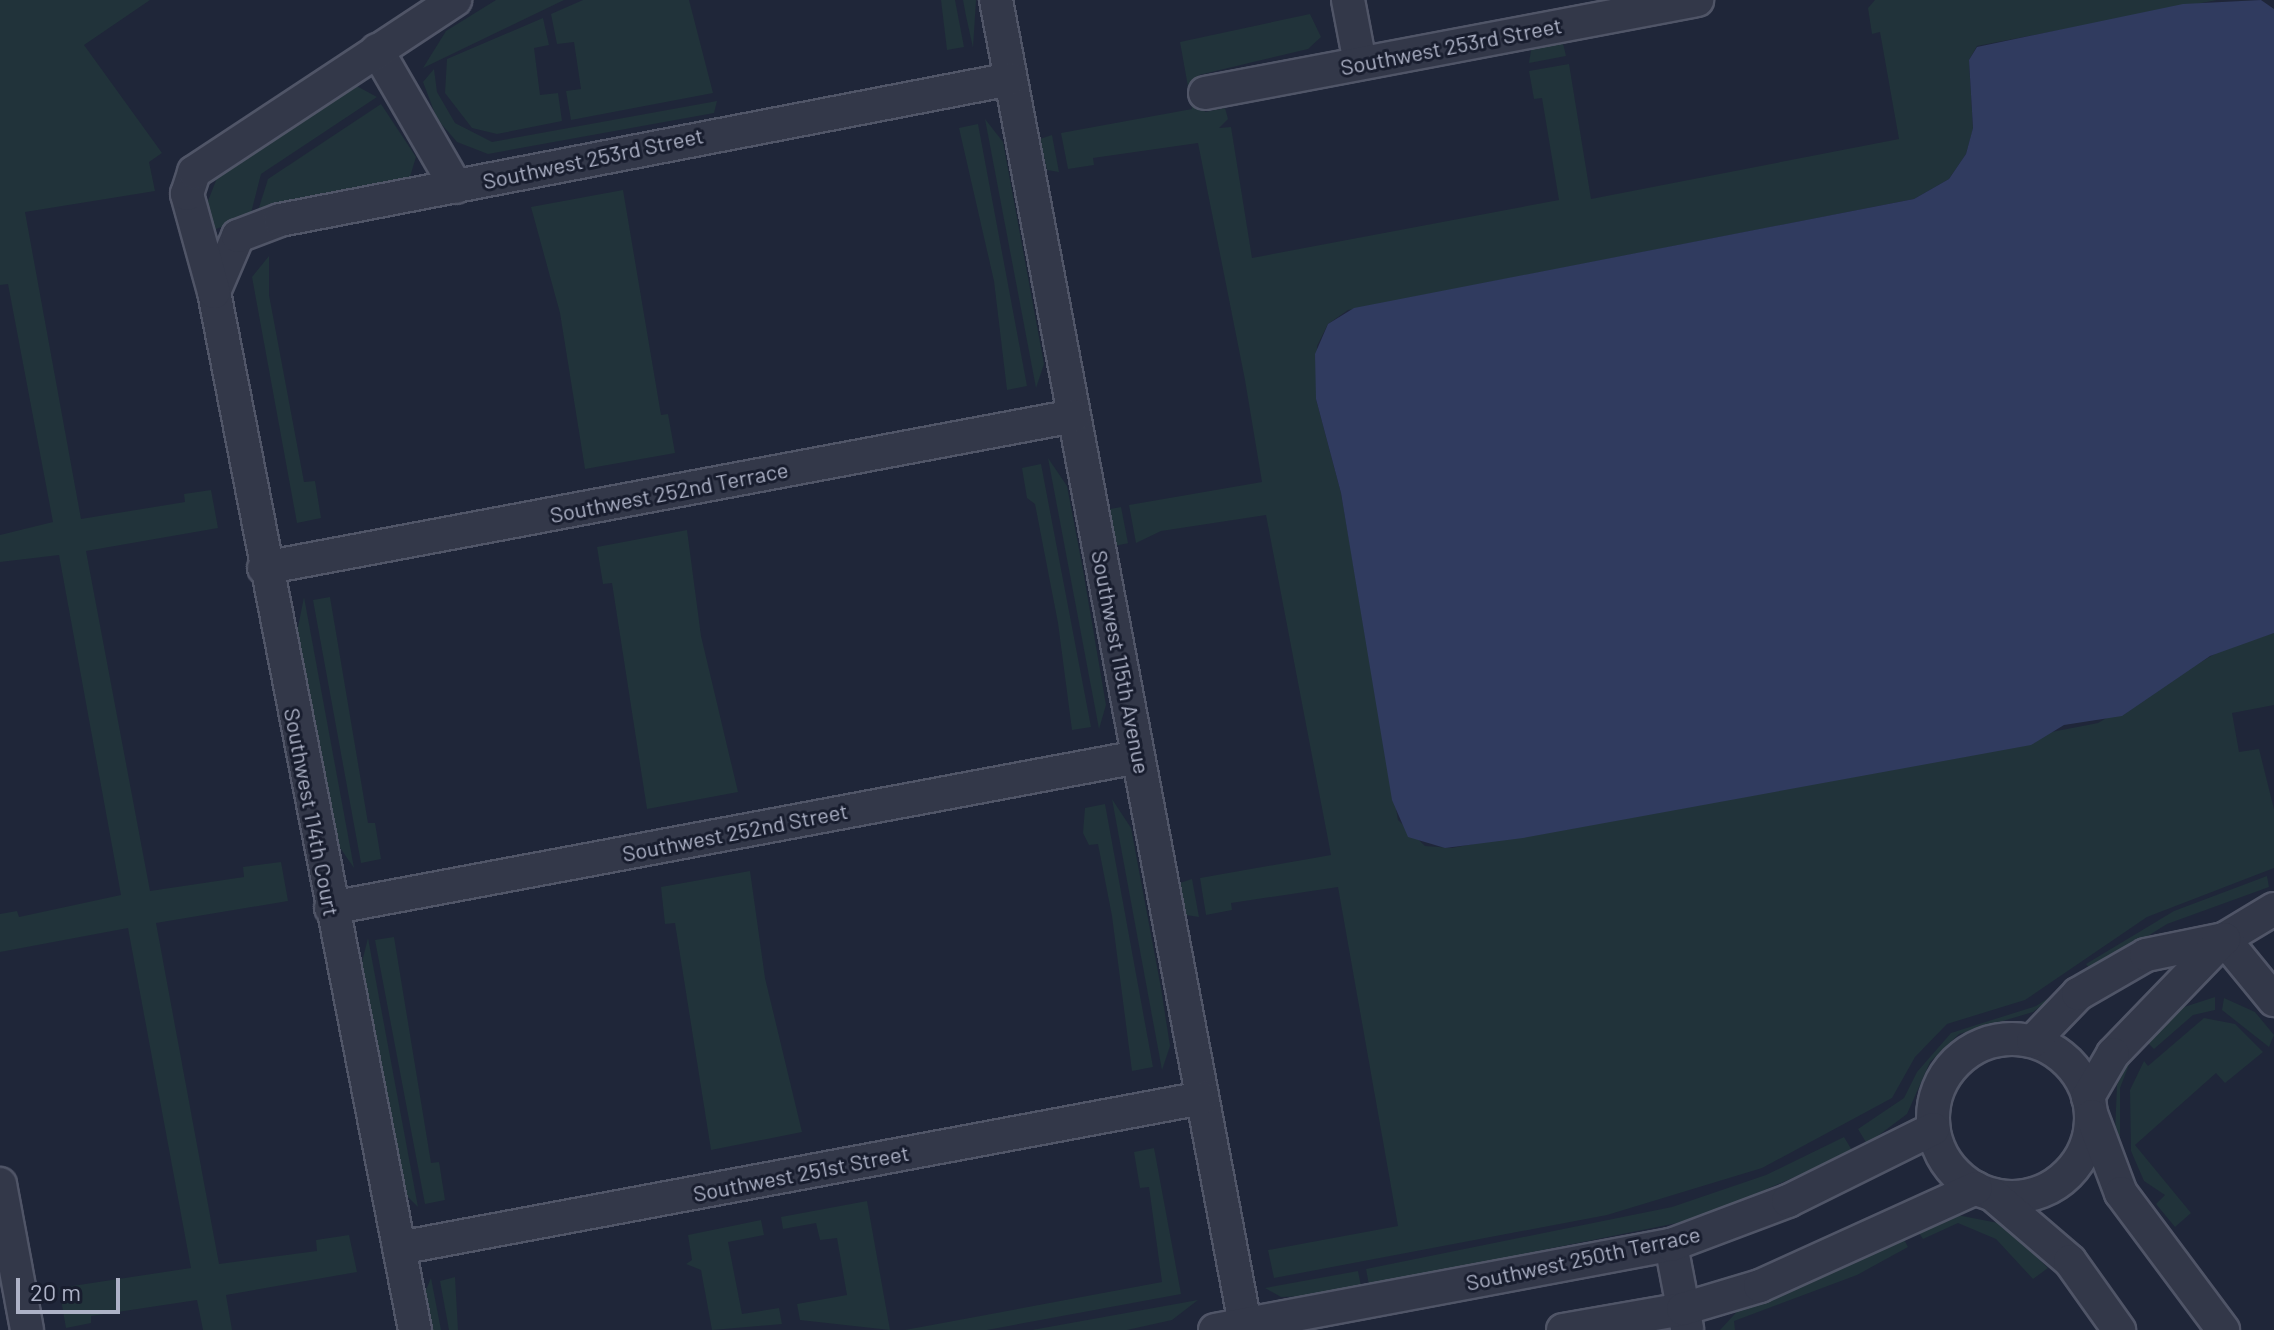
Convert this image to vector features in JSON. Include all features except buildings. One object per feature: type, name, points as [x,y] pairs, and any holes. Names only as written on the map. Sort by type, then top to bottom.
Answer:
[{"type":"street","name":"Southwest 114th Court","points":[[415,1330],[264,568],[214,292],[192,223],[187,194],[194,172],[455,0]]},
{"type":"street","name":"Southwest 115th Avenue","points":[[996,0],[1202,1098],[1230,1327]]},
{"type":"street","points":[[1348,0],[1360,63]]},
{"type":"street","name":"Southwest 253rd Street","points":[[1205,93],[1697,0]]},
{"type":"street","points":[[377,50],[456,187]]},
{"type":"street","name":"Southwest 253rd Street","points":[[214,292],[229,247],[251,231],[456,187],[1011,79]]},
{"type":"street","name":"Southwest 252nd Terrace","points":[[264,568],[1074,416]]},
{"type":"street","name":"Southwest 252nd Street","points":[[331,908],[1138,757]]},
{"type":"street","points":[[1563,1330],[1685,1320],[1984,1191],[2031,1195],[2065,1177],[2086,1146],[2090,1105],[2113,1054],[2224,939],[2274,909]]},
{"type":"street","points":[[2224,939],[2274,1000]]},
{"type":"street","points":[[2033,1041],[2078,994],[2146,955],[2224,939]]},
{"type":"street","points":[[2119,1330],[2070,1261],[1947,1163],[1933,1129],[1937,1091],[1956,1062],[2000,1040],[2033,1041],[2073,1068],[2090,1105],[2115,1183],[2223,1330]]},
{"type":"street","name":"Southwest 251st Street","points":[[399,1248],[1202,1098]]},
{"type":"street","name":"Southwest 250th Terrace","points":[[1230,1327],[1671,1245],[1788,1201],[1933,1129]]},
{"type":"street","points":[[0,1184],[27,1330]]},
{"type":"street","points":[[1671,1245],[1685,1320]]},
{"type":"street","points":[[2193,1291],[2197,1330]]},
{"type":"shaded area","points":[[0,0],[150,0],[84,45],[162,153],[149,162],[155,191],[25,212],[81,519],[185,502],[184,494],[211,490],[218,528],[86,551],[150,891],[244,877],[243,867],[281,862],[288,901],[156,923],[219,1264],[317,1251],[316,1240],[349,1235],[357,1272],[226,1295],[232,1330],[203,1330],[197,1300],[91,1316],[91,1323],[66,1328],[59,1288],[191,1268],[128,928],[0,952],[0,914],[17,911],[19,917],[121,895],[59,555],[0,562],[0,535],[53,522],[8,284],[0,285]]},
{"type":"shaded area","points":[[496,0],[564,0],[423,68],[446,31]]},
{"type":"shaded area","points":[[583,0],[689,0],[713,93],[571,120],[566,91],[581,89],[574,42],[557,44],[551,14]]},
{"type":"shaded area","points":[[941,0],[955,0],[964,47],[947,50]]},
{"type":"shaded area","points":[[963,0],[976,0],[973,48],[966,16]]},
{"type":"shaded area","points":[[1875,0],[2217,0],[1977,46],[1969,60],[1973,129],[1966,154],[1949,179],[1914,199],[1348,310],[1328,324],[1317,346],[1316,399],[1341,493],[1398,820],[1425,846],[1452,848],[2098,723],[2223,649],[2274,633],[2274,705],[2232,713],[2239,752],[2259,749],[2274,809],[2274,868],[2147,917],[2025,1000],[1947,1024],[1915,1057],[1892,1098],[1762,1168],[1607,1215],[1274,1278],[1268,1250],[1398,1226],[1338,887],[1231,903],[1232,910],[1206,915],[1200,878],[1331,855],[1266,515],[1161,531],[1136,543],[1129,505],[1262,482],[1245,380],[1198,143],[1093,158],[1094,165],[1068,169],[1061,133],[1192,109],[1180,42],[1310,14],[1321,37],[1308,49],[1199,75],[1205,112],[1225,108],[1228,119],[1219,128],[1231,127],[1252,258],[1559,200],[1542,98],[1534,99],[1529,71],[1569,64],[1591,199],[1899,139],[1880,32],[1872,34],[1868,8]]},
{"type":"shaded area","points":[[543,18],[549,45],[534,48],[540,95],[558,93],[562,121],[497,134],[472,128],[445,93],[447,59]]},
{"type":"shaded area","points":[[1563,43],[1566,56],[1529,63],[1531,50]]},
{"type":"shaded area","points":[[434,69],[437,92],[455,123],[492,142],[717,101],[714,113],[488,154],[457,142],[437,119],[423,82]]},
{"type":"shaded area","points":[[351,83],[377,97],[261,174],[250,217],[210,231],[206,206],[219,173]]},
{"type":"shaded area","points":[[381,104],[416,157],[409,180],[257,214],[268,179]]},
{"type":"shaded area","points":[[985,119],[1003,142],[1044,364],[1036,388]]},
{"type":"shaded area","points":[[978,124],[1027,386],[1007,390],[994,281],[959,128]]},
{"type":"shaded area","points":[[1052,135],[1059,172],[1047,170],[1040,139]]},
{"type":"shaded area","points":[[623,190],[661,415],[668,414],[675,453],[585,469],[560,313],[531,207]]},
{"type":"shaded area","points":[[269,256],[269,295],[304,482],[315,481],[321,518],[297,523],[252,277]]},
{"type":"shaded area","points":[[1048,458],[1067,486],[1083,570],[1106,705],[1099,729]]},
{"type":"shaded area","points":[[1041,464],[1091,727],[1072,730],[1058,623],[1035,504],[1027,498],[1022,468]]},
{"type":"shaded area","points":[[1121,507],[1128,543],[1116,546],[1109,509]]},
{"type":"shaded area","points":[[687,530],[701,636],[738,792],[647,809],[612,583],[603,584],[597,547]]},
{"type":"shaded area","points":[[304,597],[354,868],[336,842],[297,632]]},
{"type":"shaded area","points":[[330,597],[368,823],[375,823],[381,859],[361,863],[313,600]]},
{"type":"shaded area","points":[[1112,799],[1131,828],[1161,988],[1170,1046],[1162,1070]]},
{"type":"shaded area","points":[[1105,804],[1153,1067],[1132,1071],[1112,916],[1098,844],[1089,845],[1083,833],[1085,808]]},
{"type":"shaded area","points":[[750,871],[765,978],[802,1132],[711,1150],[675,923],[665,924],[661,887]]},
{"type":"shaded area","points":[[2267,876],[2269,887],[2167,924],[2092,971],[2086,964],[2174,911]]},
{"type":"shaded area","points":[[1192,879],[1199,917],[1186,915],[1180,883]]},
{"type":"shaded area","points":[[394,937],[431,1163],[439,1162],[445,1200],[425,1204],[375,940]]},
{"type":"shaded area","points":[[368,938],[418,1207],[404,1193],[360,970]]},
{"type":"shaded area","points":[[2067,986],[2033,1012],[1959,1034],[1930,1062],[1907,1114],[1867,1144],[1858,1129],[1904,1098],[1917,1072],[1951,1033],[2036,1006]]},
{"type":"shaded area","points":[[2215,997],[2215,1010],[2193,1015],[2154,1049],[2145,1040],[2178,1009]]},
{"type":"shaded area","points":[[2224,998],[2255,1012],[2274,1035],[2269,1047],[2222,1010]]},
{"type":"shaded area","points":[[2204,1018],[2235,1024],[2263,1052],[2225,1083],[2216,1073],[2135,1145],[2191,1213],[2175,1227],[2156,1204],[2165,1195],[2144,1181],[2131,1151],[2130,1090],[2144,1061],[2148,1066]]},
{"type":"shaded area","points":[[2134,1052],[2120,1088],[2120,1145],[2140,1197],[2115,1133],[2117,1085]]},
{"type":"shaded area","points":[[1844,1137],[1853,1152],[1697,1219],[1369,1285],[1366,1269],[1672,1207],[1766,1175]]},
{"type":"shaded area","points":[[1154,1148],[1181,1294],[987,1330],[905,1330],[1162,1282],[1149,1187],[1140,1188],[1134,1152]]},
{"type":"shaded area","points":[[867,1201],[890,1330],[800,1320],[797,1304],[847,1295],[837,1238],[820,1240],[816,1223],[783,1229],[781,1217]]},
{"type":"shaded area","points":[[1952,1214],[2003,1224],[2048,1268],[2033,1279],[1996,1239],[1958,1223],[1923,1239],[1914,1226]]},
{"type":"shaded area","points":[[761,1220],[764,1235],[728,1242],[742,1314],[779,1308],[782,1324],[712,1330],[701,1270],[686,1264],[692,1260],[688,1235]]},
{"type":"shaded area","points":[[1901,1234],[1908,1247],[1857,1275],[1734,1321],[1735,1330],[1720,1330],[1744,1304]]},
{"type":"shaded area","points":[[1358,1271],[1361,1286],[1311,1296],[1281,1297],[1265,1288]]},
{"type":"shaded area","points":[[455,1277],[458,1330],[449,1330],[440,1281]]},
{"type":"shaded area","points":[[431,1278],[441,1330],[427,1330],[424,1295]]},
{"type":"shaded area","points":[[1198,1300],[1172,1320],[1127,1330],[1032,1330]]},
{"type":"water","points":[[2261,0],[2274,9],[2274,633],[2210,656],[2122,716],[2064,725],[2031,745],[1523,838],[1445,848],[1408,837],[1392,800],[1341,493],[1316,399],[1315,354],[1328,324],[1354,308],[1914,199],[1949,179],[1966,154],[1973,128],[1969,60],[1977,47],[2183,4]]}]
